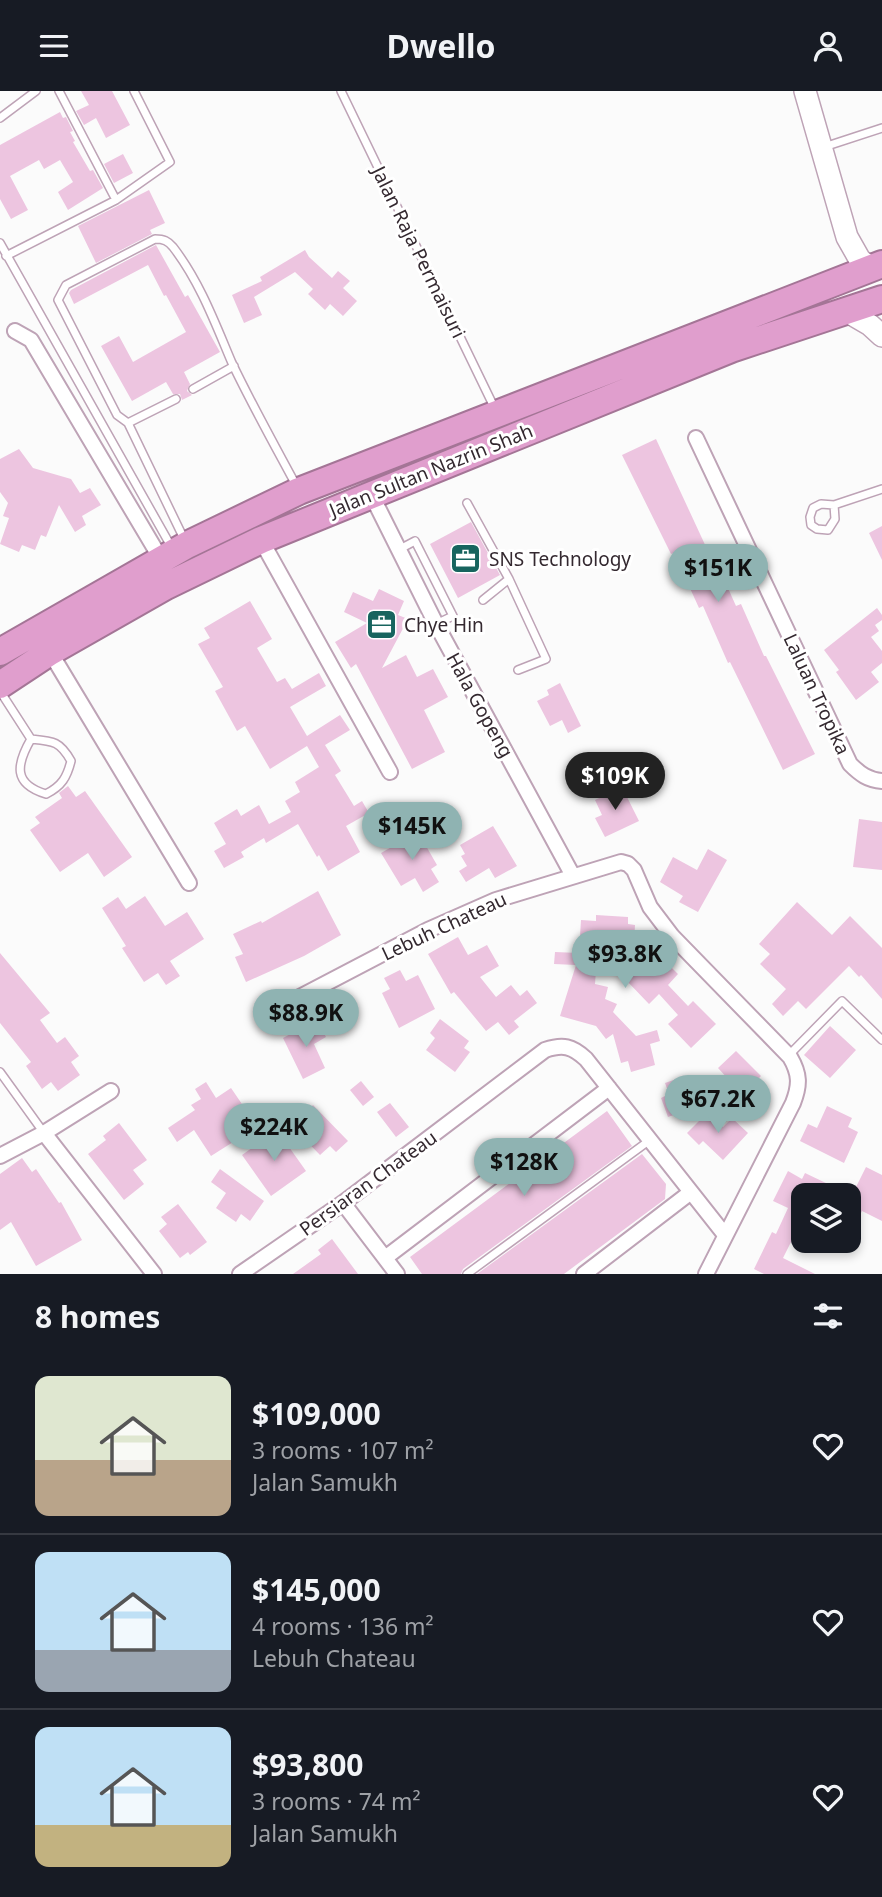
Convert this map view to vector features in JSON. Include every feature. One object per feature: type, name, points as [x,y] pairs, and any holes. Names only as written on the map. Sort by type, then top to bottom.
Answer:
[{"type":"highway","name":"Jalan Sultan Nazrin Shah","points":[[0,652],[299,491],[877,266]]},
{"type":"highway","name":"Jalan Sultan Nazrin Shah","points":[[0,685],[50,652],[177,558],[261,540],[731,349],[882,299]]},
{"type":"street","points":[[805,91],[847,237],[860,260],[877,266]]},
{"type":"street","points":[[834,282],[843,263],[847,237]]},
{"type":"street","points":[[846,311],[882,335]]},
{"type":"street","points":[[882,329],[882,335]]},
{"type":"street","points":[[15,331],[31,340],[177,558]]},
{"type":"street","name":"Laluan Tropika","points":[[696,438],[850,764],[860,774],[874,781],[882,781]]},
{"type":"street","name":"Hala Gopeng","points":[[371,494],[436,624],[573,876]]},
{"type":"street","points":[[261,540],[390,772]]},
{"type":"street","points":[[50,652],[189,883]]},
{"type":"street","name":"Lebuh Chateau","points":[[275,1010],[428,930],[496,900],[621,862],[634,870],[650,907],[672,936],[789,1055]]},
{"type":"street","name":"Persiaran Chateau","points":[[240,1274],[343,1203],[545,1050],[560,1045],[575,1048],[586,1059],[724,1235]]},
{"type":"street","points":[[706,1274],[799,1087],[798,1070],[789,1055]]},
{"type":"street","points":[[385,1258],[609,1088]]},
{"type":"street","points":[[0,1156],[44,1133],[111,1091]]},
{"type":"street","points":[[44,1133],[154,1274]]},
{"type":"street","points":[[584,1274],[691,1192]]},
{"type":"street","points":[[343,1203],[397,1274]]},
{"type":"lane","points":[[0,118],[36,91]]},
{"type":"lane","points":[[59,91],[116,200]]},
{"type":"lane","points":[[6,256],[116,200],[170,162],[134,91]]},
{"type":"lane","name":"Jalan Raja Permaisuri","points":[[341,91],[497,413]]},
{"type":"lane","points":[[820,148],[882,128]]},
{"type":"lane","points":[[177,558],[128,423],[117,415],[58,300],[66,285],[155,239],[166,240],[173,246],[200,289],[234,366],[299,491]]},
{"type":"lane","points":[[0,243],[177,558]]},
{"type":"lane","points":[[193,389],[234,366]]},
{"type":"lane","points":[[128,423],[176,399]]},
{"type":"lane","points":[[834,505],[833,525],[825,535],[811,526],[813,509],[821,504],[834,505],[882,489]]},
{"type":"lane","points":[[467,503],[509,579],[547,659],[518,670]]},
{"type":"lane","points":[[483,600],[509,579]]},
{"type":"lane","points":[[0,691],[31,739]]},
{"type":"lane","points":[[31,739],[51,741],[63,746],[71,761],[67,777],[56,789],[46,794],[31,789],[20,776],[20,761],[31,739]]},
{"type":"lane","points":[[789,1055],[842,1001],[882,1040]]},
{"type":"lane","points":[[0,1072],[44,1133]]},
{"type":"lane","points":[[467,1274],[650,1140]]},
{"type":"building","points":[[81,91],[112,91],[130,125],[106,138],[96,118],[84,125],[76,111],[89,105]]},
{"type":"building","points":[[60,112],[63,118],[66,117],[73,131],[70,132],[75,141],[73,142],[103,188],[68,210],[58,192],[73,182],[60,160],[44,169],[39,160],[10,176],[28,210],[11,219],[0,199],[0,145]]},
{"type":"building","points":[[123,154],[133,173],[114,183],[104,164]]},
{"type":"building","points":[[149,190],[165,223],[150,230],[152,234],[96,263],[78,226]]},
{"type":"building","points":[[156,245],[220,352],[184,372],[190,384],[187,391],[192,395],[182,400],[180,394],[173,394],[166,382],[132,401],[101,346],[119,336],[133,362],[186,332],[166,295],[164,296],[148,265],[74,304],[69,293]]},
{"type":"building","points":[[305,250],[332,278],[338,271],[350,281],[343,288],[357,301],[343,316],[330,304],[325,310],[308,294],[313,289],[295,272],[254,297],[262,315],[244,323],[232,295],[262,281],[260,277]]},
{"type":"building","points":[[656,439],[707,549],[710,548],[736,606],[741,604],[764,656],[815,754],[783,770],[730,662],[728,663],[703,606],[699,608],[674,553],[671,554],[622,455]]},
{"type":"building","points":[[19,449],[33,468],[71,479],[80,493],[90,488],[101,505],[82,516],[86,525],[75,532],[59,505],[46,537],[41,535],[35,550],[22,545],[19,552],[0,544],[9,518],[3,516],[8,503],[0,492],[0,459]]},
{"type":"building","name":"SNS Technology","points":[[471,522],[500,575],[458,598],[430,544]]},
{"type":"building","points":[[882,526],[882,560],[869,533]]},
{"type":"building","points":[[379,589],[404,601],[398,615],[408,619],[382,668],[406,655],[417,677],[433,669],[448,697],[424,710],[445,752],[412,769],[356,664],[351,668],[335,642],[367,623],[344,612],[353,592],[373,601]]},
{"type":"building","points":[[250,601],[272,639],[257,648],[277,682],[285,678],[292,689],[319,673],[326,686],[290,707],[307,736],[340,715],[350,730],[325,745],[341,771],[335,775],[354,806],[362,801],[369,813],[346,826],[360,852],[328,871],[298,824],[266,843],[264,838],[241,852],[244,857],[224,868],[214,851],[226,844],[214,823],[237,809],[241,816],[259,805],[269,824],[291,812],[285,801],[300,792],[295,782],[319,767],[307,746],[270,769],[245,726],[237,731],[215,691],[223,687],[198,644],[210,638],[204,628]]},
{"type":"building","points":[[877,608],[882,620],[875,625],[879,631],[871,637],[882,651],[882,663],[871,672],[879,682],[856,700],[824,650]]},
{"type":"building","points":[[560,683],[581,726],[568,733],[562,720],[550,726],[537,701],[549,695],[547,690]]},
{"type":"building","points":[[68,786],[76,797],[85,791],[132,857],[104,877],[88,853],[60,872],[30,830],[40,823],[35,817],[62,798],[59,793]]},
{"type":"building","points":[[622,787],[639,821],[605,837],[595,818],[602,815],[595,800]]},
{"type":"building","points":[[859,819],[882,822],[882,870],[853,867]]},
{"type":"building","points":[[493,826],[517,866],[495,878],[489,868],[466,882],[459,871],[467,866],[461,856],[465,854],[460,845]]},
{"type":"building","points":[[418,832],[437,865],[431,869],[439,882],[423,892],[415,878],[401,886],[381,853]]},
{"type":"building","points":[[708,849],[727,860],[698,912],[679,902],[683,896],[660,882],[673,857],[697,870]]},
{"type":"building","points":[[318,891],[341,935],[304,956],[246,982],[235,957],[243,954],[233,934],[261,921],[262,923]]},
{"type":"building","points":[[145,896],[165,926],[187,912],[204,939],[170,961],[180,976],[166,985],[158,973],[144,982],[122,948],[126,946],[102,908],[118,897],[126,909]]},
{"type":"building","points":[[797,902],[832,935],[850,916],[882,948],[882,999],[861,975],[859,977],[849,966],[806,1009],[798,1001],[783,1016],[772,1004],[786,989],[760,964],[770,954],[759,944]]},
{"type":"building","points":[[596,915],[628,917],[628,924],[635,925],[634,942],[657,965],[663,959],[678,974],[668,985],[688,1006],[693,1001],[716,1024],[691,1048],[668,1024],[678,1015],[659,994],[649,1004],[625,979],[635,969],[624,958],[597,957],[595,984],[608,987],[605,999],[617,1004],[613,1012],[636,1036],[657,1030],[660,1041],[650,1044],[655,1065],[631,1072],[628,1061],[621,1063],[613,1034],[606,1039],[596,1026],[560,1016],[576,965],[554,964],[555,952],[579,953],[581,920],[596,921]]},
{"type":"building","points":[[458,937],[468,955],[487,945],[499,966],[480,977],[496,997],[511,985],[520,996],[527,990],[537,1003],[514,1021],[519,1027],[509,1035],[498,1022],[486,1031],[454,992],[451,994],[428,954]]},
{"type":"building","points":[[0,953],[50,1013],[40,1020],[57,1043],[65,1037],[79,1056],[71,1062],[80,1075],[58,1091],[51,1082],[42,1089],[26,1066],[31,1062],[0,1023]]},
{"type":"building","points":[[400,970],[406,981],[418,975],[435,1009],[399,1028],[382,993],[390,989],[384,978]]},
{"type":"building","points":[[440,1019],[469,1041],[464,1048],[470,1052],[455,1072],[426,1050],[435,1038],[430,1033]]},
{"type":"building","points":[[317,1020],[326,1037],[314,1044],[325,1068],[303,1079],[283,1038]]},
{"type":"building","points":[[830,1026],[856,1050],[830,1078],[804,1055]]},
{"type":"building","points":[[736,1051],[761,1076],[737,1101],[723,1086],[729,1080],[718,1068]]},
{"type":"building","points":[[682,1077],[693,1108],[668,1117],[661,1098],[669,1094],[665,1083]]},
{"type":"building","points":[[361,1081],[374,1097],[363,1106],[350,1090]]},
{"type":"building","points":[[206,1082],[216,1098],[231,1088],[244,1107],[228,1117],[241,1137],[211,1156],[194,1130],[177,1142],[168,1128],[195,1110],[191,1105],[201,1099],[195,1089]]},
{"type":"building","points":[[390,1103],[409,1127],[396,1137],[377,1112]]},
{"type":"building","points":[[313,1105],[348,1141],[336,1152],[330,1146],[320,1155],[292,1126]]},
{"type":"building","points":[[827,1106],[852,1118],[848,1127],[858,1132],[844,1163],[800,1141],[808,1124],[817,1128]]},
{"type":"building","points":[[607,1111],[632,1146],[463,1269],[461,1274],[422,1274],[410,1257]]},
{"type":"building","points":[[708,1112],[723,1127],[732,1118],[748,1133],[723,1160],[703,1141],[699,1145],[687,1133]]},
{"type":"building","points":[[119,1123],[147,1160],[133,1170],[144,1184],[124,1200],[88,1154],[106,1140],[103,1136]]},
{"type":"building","points":[[277,1130],[306,1171],[271,1196],[242,1155]]},
{"type":"building","points":[[642,1154],[666,1184],[665,1199],[564,1274],[477,1274]]},
{"type":"building","points":[[22,1158],[32,1172],[36,1169],[59,1203],[61,1202],[82,1240],[36,1266],[11,1222],[0,1230],[0,1174]]},
{"type":"building","points":[[866,1167],[882,1175],[882,1221],[862,1211],[861,1213],[861,1183],[858,1183]]},
{"type":"building","points":[[220,1169],[264,1201],[250,1221],[241,1214],[236,1222],[216,1208],[226,1193],[211,1182]]},
{"type":"building","points":[[788,1171],[802,1179],[805,1173],[826,1183],[791,1183],[791,1242],[783,1258],[815,1274],[764,1274],[754,1269],[772,1232],[776,1234],[788,1208],[773,1201]]},
{"type":"building","points":[[178,1204],[207,1242],[190,1255],[188,1252],[180,1258],[159,1231],[167,1224],[161,1217]]},
{"type":"building","points":[[332,1239],[358,1274],[293,1274],[321,1254],[318,1250]]},
{"type":"place","name":"SNS Technology","points":[[466,559]]},
{"type":"place","name":"Chye Hin","points":[[381,625]]}]
